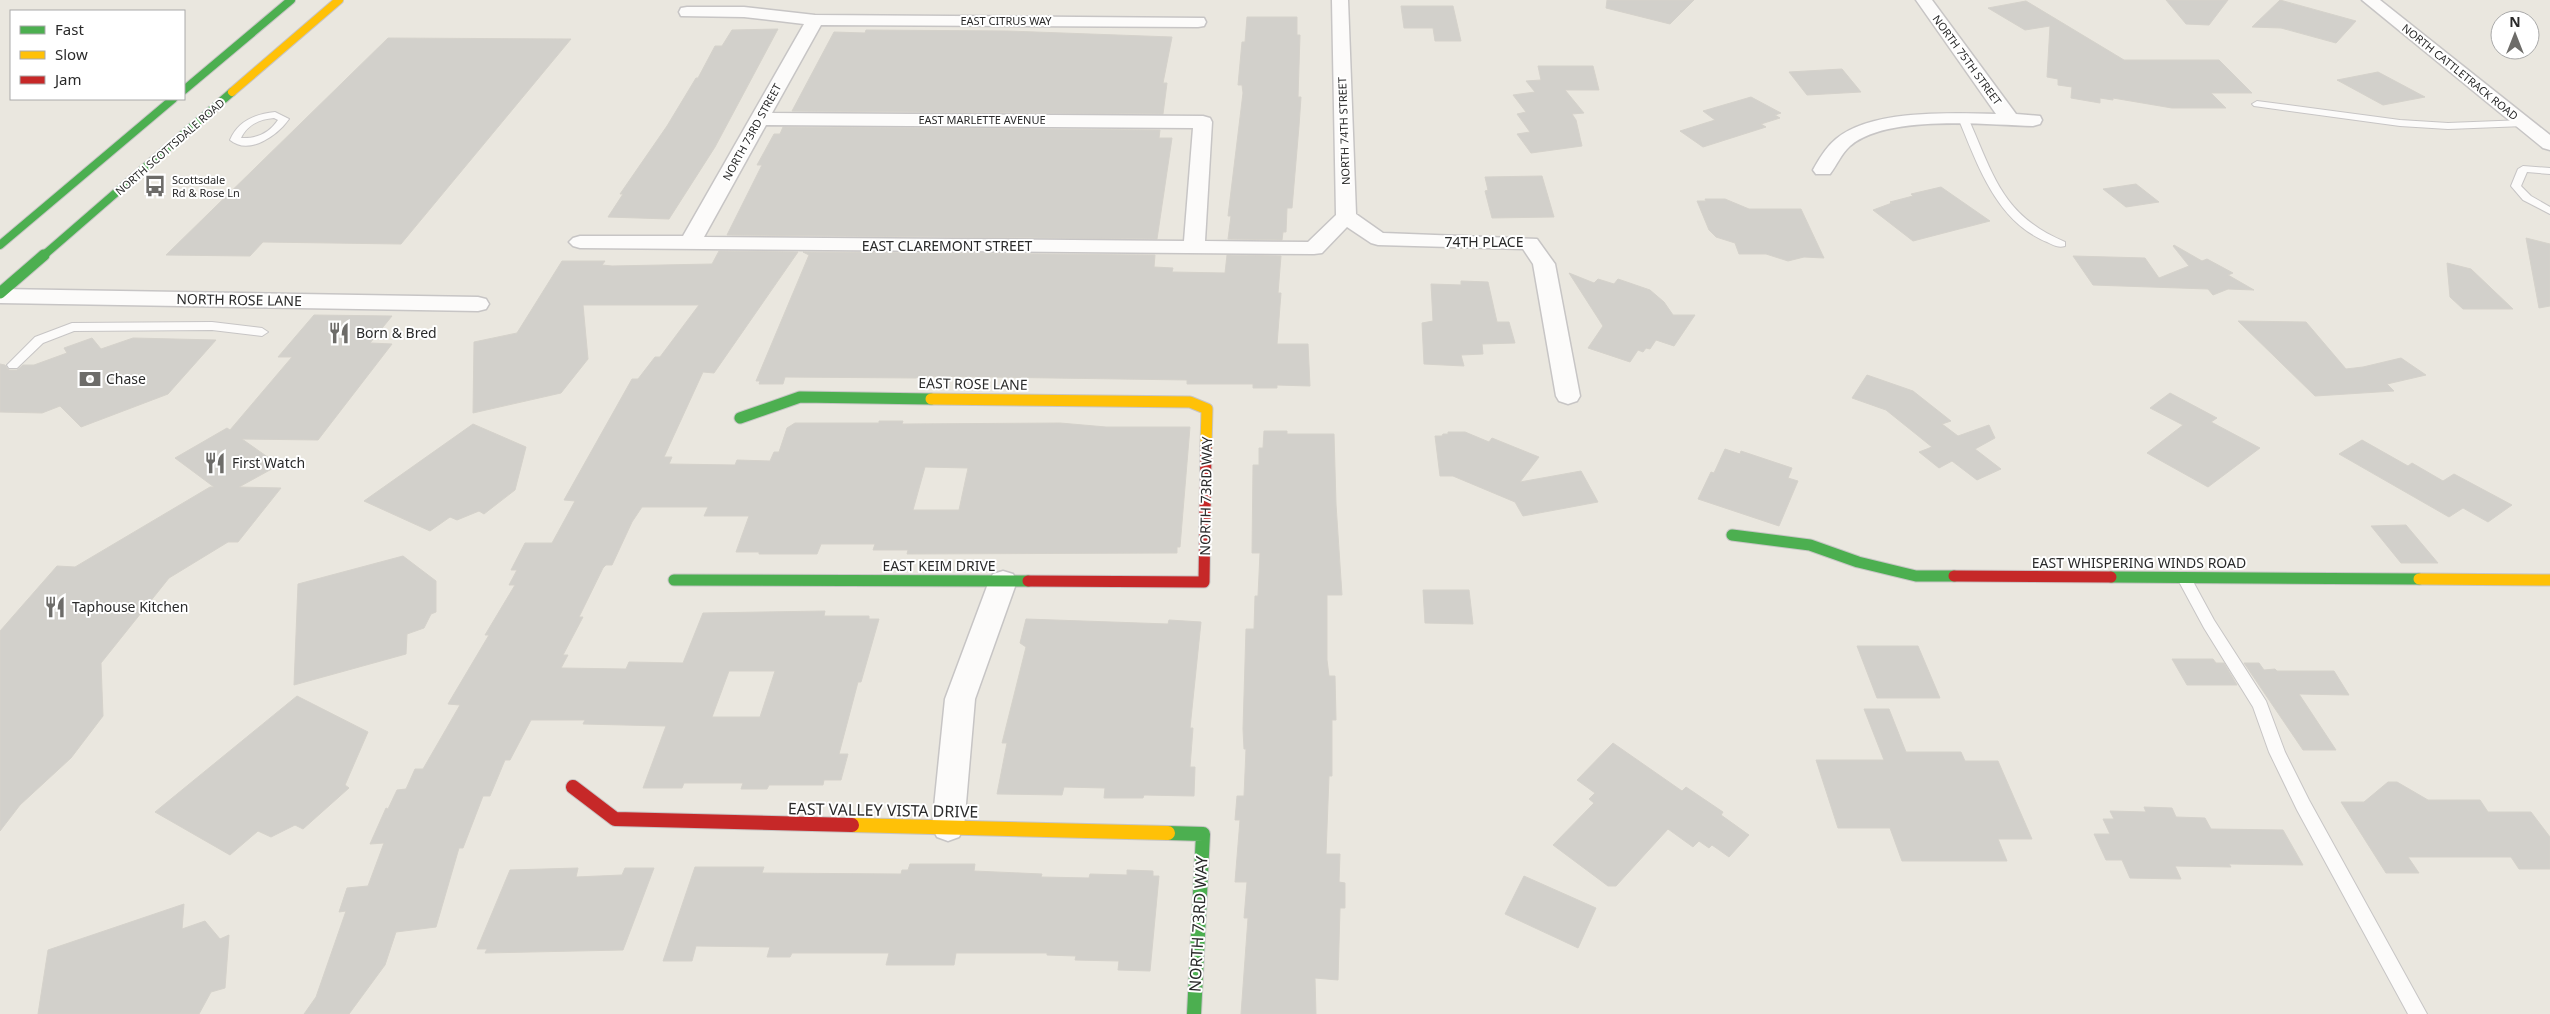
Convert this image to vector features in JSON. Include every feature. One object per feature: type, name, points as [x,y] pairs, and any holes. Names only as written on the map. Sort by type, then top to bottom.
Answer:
[{"type":"street","points":[[185,89],[291,0]]},
{"type":"street","name":"NORTH SCOTTSDALE ROAD","points":[[0,294],[339,0]]},
{"type":"street","name":"NORTH 74TH STREET","points":[[1340,0],[1346,216]]},
{"type":"street","name":"NORTH 75TH STREET","points":[[1924,0],[2011,121]]},
{"type":"street","name":"NORTH CATTLETRACK ROAD","points":[[2370,0],[2550,144]]},
{"type":"street","name":"EAST CITRUS WAY","points":[[687,12],[744,12],[815,20],[1198,22]]},
{"type":"street","name":"NORTH 73RD STREET","points":[[690,244],[815,20]]},
{"type":"street","points":[[0,245],[172,100]]},
{"type":"street","name":"EAST MARLETTE AVENUE","points":[[760,119],[1204,122],[1194,248]]},
{"type":"street","points":[[1824,170],[1832,152],[1852,136],[1870,129],[1927,120],[2033,120]]},
{"type":"street","name":"EAST CLAREMONT STREET","points":[[580,242],[1314,248],[1346,216]]},
{"type":"street","name":"74TH PLACE","points":[[1346,216],[1378,240],[1530,243],[1544,264],[1568,396]]},
{"type":"street","name":"NORTH ROSE LANE","points":[[0,294],[478,304]]},
{"type":"street","name":"EAST ROSE LANE","points":[[740,418],[800,397],[1190,402],[1208,409]]},
{"type":"street","name":"NORTH 73RD WAY","points":[[1204,582],[1208,409]]},
{"type":"street","name":"EAST WHISPERING WINDS ROAD","points":[[1732,535],[1810,545],[1858,562],[1916,576],[2550,580]]},
{"type":"street","name":"EAST KEIM DRIVE","points":[[674,580],[1204,582]]},
{"type":"street","points":[[948,827],[960,699],[1003,581]]},
{"type":"street","name":"EAST VALLEY VISTA DRIVE","points":[[573,787],[615,820],[1203,834]]},
{"type":"street","name":"NORTH 73RD WAY","points":[[1194,1014],[1203,834]]},
{"type":"lane","points":[[2257,104],[2400,123],[2448,126],[2524,123]]},
{"type":"lane","points":[[1964,120],[1988,173],[2012,215],[2032,231],[2061,244]]},
{"type":"lane","points":[[2550,171],[2523,169],[2516,186],[2528,198],[2550,211]]},
{"type":"lane","points":[[13,365],[39,340],[72,327],[212,326],[262,332]]},
{"type":"lane","points":[[2184,578],[2209,624],[2260,705],[2277,752],[2303,805],[2418,1014]]},
{"type":"building","points":[[1607,0],[1694,0],[1670,24],[1606,8]]},
{"type":"building","points":[[2166,0],[2228,0],[2209,25],[2186,24]]},
{"type":"building","points":[[2280,0],[2356,21],[2336,43],[2281,28],[2252,27]]},
{"type":"building","points":[[2026,1],[2124,60],[2219,60],[2252,93],[2211,93],[2226,108],[2172,108],[2113,98],[2113,100],[2100,98],[2100,103],[2071,98],[2072,87],[2058,85],[2058,79],[2047,77],[2050,26],[2025,30],[1988,8]]},
{"type":"building","points":[[1401,6],[1453,6],[1461,41],[1435,41],[1433,28],[1404,28]]},
{"type":"building","points":[[1247,17],[1297,17],[1297,35],[1300,35],[1298,97],[1301,97],[1292,208],[1287,208],[1286,232],[1283,232],[1282,240],[1228,239],[1231,216],[1228,216],[1243,93],[1242,85],[1238,85],[1242,42],[1245,42]]},
{"type":"building","points":[[778,29],[715,147],[669,219],[608,217],[623,194],[620,194],[667,126],[696,78],[698,78],[715,46],[722,46],[732,30]]},
{"type":"building","points":[[866,30],[1008,31],[1172,37],[1163,83],[1167,83],[1163,114],[792,111],[834,32],[865,33]]},
{"type":"building","points":[[388,38],[571,39],[401,244],[263,242],[250,256],[166,255]]},
{"type":"building","points":[[1538,66],[1593,66],[1599,90],[1565,90],[1584,113],[1572,114],[1576,120],[1582,146],[1531,153],[1517,134],[1530,132],[1517,114],[1526,112],[1513,95],[1535,92],[1526,81],[1541,80]]},
{"type":"building","points":[[1842,69],[1861,92],[1807,95],[1789,72]]},
{"type":"building","points":[[2378,72],[2425,97],[2383,105],[2337,80]]},
{"type":"building","points":[[1751,97],[1781,113],[1775,115],[1780,118],[1761,124],[1766,127],[1703,147],[1680,131],[1715,120],[1703,111]]},
{"type":"building","points":[[783,127],[1160,130],[1159,138],[1172,138],[1157,239],[727,235],[762,165],[757,165],[774,134],[780,134]]},
{"type":"building","points":[[1542,176],[1554,217],[1492,218],[1485,191],[1488,190],[1485,177]]},
{"type":"building","points":[[2136,184],[2159,202],[2126,207],[2103,189]]},
{"type":"building","points":[[1941,187],[1990,221],[1913,241],[1873,210],[1892,203],[1890,202],[1913,196],[1911,194]]},
{"type":"building","points":[[1705,199],[1725,199],[1749,209],[1801,209],[1824,258],[1804,257],[1788,261],[1766,254],[1739,254],[1735,243],[1716,237],[1709,230],[1697,201],[1706,201]]},
{"type":"building","points":[[2526,238],[2550,244],[2550,306],[2539,308]]},
{"type":"building","points":[[2174,245],[2202,261],[2207,259],[2233,273],[2228,275],[2254,290],[2228,289],[2213,295],[2208,289],[2093,285],[2073,256],[2145,258],[2159,278],[2189,266]]},
{"type":"building","points":[[719,251],[798,252],[714,373],[703,372],[664,457],[672,457],[669,464],[735,465],[737,460],[770,461],[774,452],[779,452],[787,428],[795,423],[879,423],[879,421],[903,421],[902,424],[1060,423],[1106,427],[1190,427],[1180,547],[1177,547],[1177,553],[907,554],[908,550],[873,550],[875,544],[821,544],[817,554],[759,554],[759,552],[736,552],[749,516],[704,516],[708,507],[642,507],[632,522],[612,565],[606,565],[603,568],[579,617],[583,617],[563,655],[568,655],[561,668],[626,669],[629,662],[683,663],[703,613],[825,611],[824,616],[869,616],[869,619],[879,619],[861,682],[858,682],[839,754],[848,754],[841,780],[824,780],[823,785],[769,785],[767,789],[741,789],[743,783],[684,783],[682,788],[643,788],[666,726],[583,724],[585,720],[531,720],[510,760],[505,760],[490,796],[483,796],[463,848],[459,848],[436,927],[396,932],[385,965],[349,1014],[304,1014],[316,997],[346,911],[339,912],[347,888],[368,886],[384,843],[370,844],[386,808],[388,809],[397,790],[406,789],[415,769],[423,769],[460,705],[448,704],[489,635],[485,635],[515,585],[509,585],[517,570],[511,570],[525,543],[552,543],[575,501],[564,500],[632,379],[638,379],[655,357],[660,357],[699,305],[583,305],[588,359],[561,393],[473,413],[474,342],[517,333],[562,261],[605,261],[602,265],[612,266],[712,264]],"holes":[[[925,467],[968,468],[959,510],[913,510]],[[729,671],[775,671],[760,717],[712,717]]]},
{"type":"building","points":[[803,252],[1155,255],[1154,267],[1173,268],[1172,272],[1225,273],[1227,255],[1281,256],[1278,293],[1281,293],[1277,344],[1308,344],[1310,386],[1277,385],[1277,388],[1253,388],[1253,384],[1187,384],[1187,380],[920,376],[916,378],[785,377],[783,384],[759,384],[760,381],[756,381],[809,255]]},
{"type":"building","points":[[2447,263],[2471,269],[2513,309],[2463,309],[2450,297]]},
{"type":"building","points":[[1569,273],[1594,283],[1598,279],[1614,284],[1618,279],[1650,290],[1664,302],[1673,315],[1695,315],[1674,346],[1656,340],[1650,349],[1646,348],[1643,352],[1638,350],[1630,362],[1588,348],[1603,326]]},
{"type":"building","points":[[1461,281],[1488,282],[1497,322],[1509,322],[1515,343],[1482,344],[1483,354],[1461,355],[1464,366],[1424,364],[1422,323],[1433,321],[1431,284],[1461,285]]},
{"type":"building","points":[[314,315],[392,316],[370,343],[392,344],[318,440],[242,439],[279,465],[239,487],[281,488],[238,542],[228,542],[169,578],[101,663],[103,716],[71,758],[20,805],[0,831],[0,631],[57,566],[75,567],[210,487],[214,487],[175,458],[227,428],[230,430],[292,357],[278,357]]},
{"type":"building","points":[[2238,321],[2306,322],[2346,369],[2401,358],[2426,375],[2387,384],[2394,391],[2315,396]]},
{"type":"building","name":"Chase","points":[[92,338],[101,349],[133,338],[216,340],[168,394],[81,427],[60,406],[42,413],[0,412],[0,364],[5,365],[9,370],[17,370],[23,365],[34,365],[67,353],[64,348]]},
{"type":"building","points":[[1867,375],[1913,391],[1951,421],[1942,424],[1958,436],[1989,425],[1995,438],[1975,449],[2001,469],[1977,480],[1952,461],[1939,468],[1919,452],[1932,447],[1886,410],[1852,398]]},
{"type":"building","points":[[2170,393],[2217,418],[2211,422],[2260,448],[2208,487],[2147,453],[2183,425],[2150,408]]},
{"type":"building","points":[[473,424],[526,447],[515,490],[484,514],[479,511],[457,520],[450,517],[430,531],[364,501]]},
{"type":"building","points":[[1264,431],[1287,431],[1287,434],[1334,434],[1342,595],[1327,595],[1327,660],[1329,676],[1335,676],[1336,720],[1332,720],[1332,776],[1329,776],[1326,854],[1340,854],[1339,882],[1345,883],[1345,908],[1340,908],[1338,980],[1315,978],[1316,1014],[1241,1014],[1248,918],[1244,918],[1247,882],[1235,882],[1240,820],[1235,820],[1237,796],[1244,796],[1246,749],[1244,749],[1243,729],[1246,629],[1254,629],[1255,596],[1258,596],[1260,553],[1252,553],[1253,465],[1259,465],[1259,448],[1263,448]]},
{"type":"building","points":[[1448,432],[1465,432],[1489,442],[1492,438],[1539,457],[1520,482],[1581,471],[1598,502],[1523,516],[1515,502],[1453,476],[1440,476],[1435,436],[1442,436],[1443,434],[1448,434]]},
{"type":"building","points":[[2362,440],[2408,466],[2412,463],[2443,481],[2454,474],[2512,505],[2488,522],[2463,508],[2449,517],[2339,454]]},
{"type":"building","points":[[1725,449],[1740,454],[1741,451],[1792,468],[1788,478],[1798,481],[1779,526],[1698,499],[1711,472],[1714,473]]},
{"type":"building","points":[[2406,525],[2438,563],[2401,563],[2371,526]]},
{"type":"building","points":[[403,556],[436,581],[436,612],[431,614],[424,628],[407,634],[406,654],[294,685],[298,584]]},
{"type":"building","points":[[1423,590],[1469,590],[1473,624],[1425,623]]},
{"type":"building","points":[[1026,619],[1168,624],[1169,620],[1201,622],[1190,728],[1193,728],[1190,767],[1195,767],[1194,796],[1144,795],[1143,798],[1104,798],[1105,788],[1064,787],[1062,795],[997,794],[1007,743],[1002,743],[1026,647],[1020,643]]},
{"type":"building","points":[[1857,646],[1918,646],[1940,698],[1877,698]]},
{"type":"building","points":[[2172,659],[2213,659],[2216,663],[2224,663],[2237,685],[2187,685]]},
{"type":"building","points":[[2244,663],[2259,663],[2264,670],[2334,671],[2349,695],[2299,694],[2336,750],[2303,750]]},
{"type":"building","points":[[297,696],[368,732],[345,785],[349,788],[303,829],[295,825],[271,837],[258,831],[230,855],[155,812]]},
{"type":"building","points":[[1864,709],[1889,709],[1906,752],[1961,752],[1965,761],[1998,761],[2032,839],[1998,839],[2007,861],[1902,861],[1890,828],[1838,828],[1816,760],[1884,760]]},
{"type":"building","points":[[1613,743],[1682,791],[1686,787],[1723,812],[1721,815],[1749,835],[1729,857],[1712,845],[1709,848],[1699,841],[1693,847],[1668,829],[1616,886],[1608,886],[1553,845],[1594,803],[1589,799],[1595,793],[1577,780]]},
{"type":"building","points":[[2388,782],[2397,782],[2428,800],[2480,800],[2488,812],[2531,812],[2550,837],[2550,869],[2519,869],[2511,857],[2408,857],[2419,873],[2386,873],[2341,802],[2364,802]]},
{"type":"building","points":[[2144,807],[2172,808],[2176,817],[2205,818],[2211,829],[2283,830],[2303,865],[2229,864],[2231,867],[2175,866],[2181,879],[2130,878],[2122,860],[2106,860],[2094,834],[2110,834],[2103,819],[2114,819],[2110,811],[2146,812]]},
{"type":"building","points":[[910,864],[975,864],[974,871],[1042,874],[1041,877],[1089,878],[1090,874],[1127,875],[1127,870],[1153,871],[1153,876],[1159,876],[1150,971],[1118,970],[1119,961],[1075,960],[1076,956],[1047,955],[1047,953],[956,953],[954,965],[886,965],[889,953],[792,953],[790,957],[767,957],[770,947],[696,946],[692,961],[663,961],[695,867],[764,867],[762,873],[901,874],[902,870],[908,870]]},
{"type":"building","points":[[578,868],[576,877],[622,875],[625,868],[654,868],[623,950],[485,953],[487,949],[477,949],[510,870]]},
{"type":"building","points":[[1524,876],[1596,908],[1578,948],[1505,914]]},
{"type":"building","points":[[184,904],[182,929],[205,921],[220,939],[229,935],[225,988],[211,992],[199,1014],[38,1014],[48,950]]},
{"type":"traffic: fast","points":[[185,89],[291,0]]},
{"type":"traffic: fast","points":[[0,293],[232,92]]},
{"type":"traffic: fast","points":[[0,245],[172,100]]},
{"type":"traffic: fast","points":[[740,418],[800,397],[931,399]]},
{"type":"traffic: fast","points":[[1732,535],[1810,545],[1858,562],[1916,576],[1954,576]]},
{"type":"traffic: fast","points":[[2111,577],[2419,579]]},
{"type":"traffic: fast","points":[[674,580],[1028,581]]},
{"type":"traffic: fast","points":[[1168,833],[1203,834],[1194,1014]]},
{"type":"traffic: slow","points":[[232,92],[339,0]]},
{"type":"traffic: slow","points":[[931,399],[1190,402],[1207,409],[1206,447]]},
{"type":"traffic: slow","points":[[2419,579],[2550,580]]},
{"type":"traffic: slow","points":[[852,825],[1168,833]]},
{"type":"traffic: jam","points":[[1028,581],[1204,582],[1206,447]]},
{"type":"traffic: jam","points":[[1954,576],[2111,577]]},
{"type":"traffic: jam","points":[[573,787],[615,819],[852,825]]},
{"type":"place","name":"Scottsdale Rd & Rose Ln","points":[[155,186]]},
{"type":"place","name":"Born & Bred","points":[[339,333]]},
{"type":"place","name":"Chase","points":[[90,379]]},
{"type":"place","name":"First Watch","points":[[215,463]]},
{"type":"place","name":"Taphouse Kitchen","points":[[55,607]]}]
